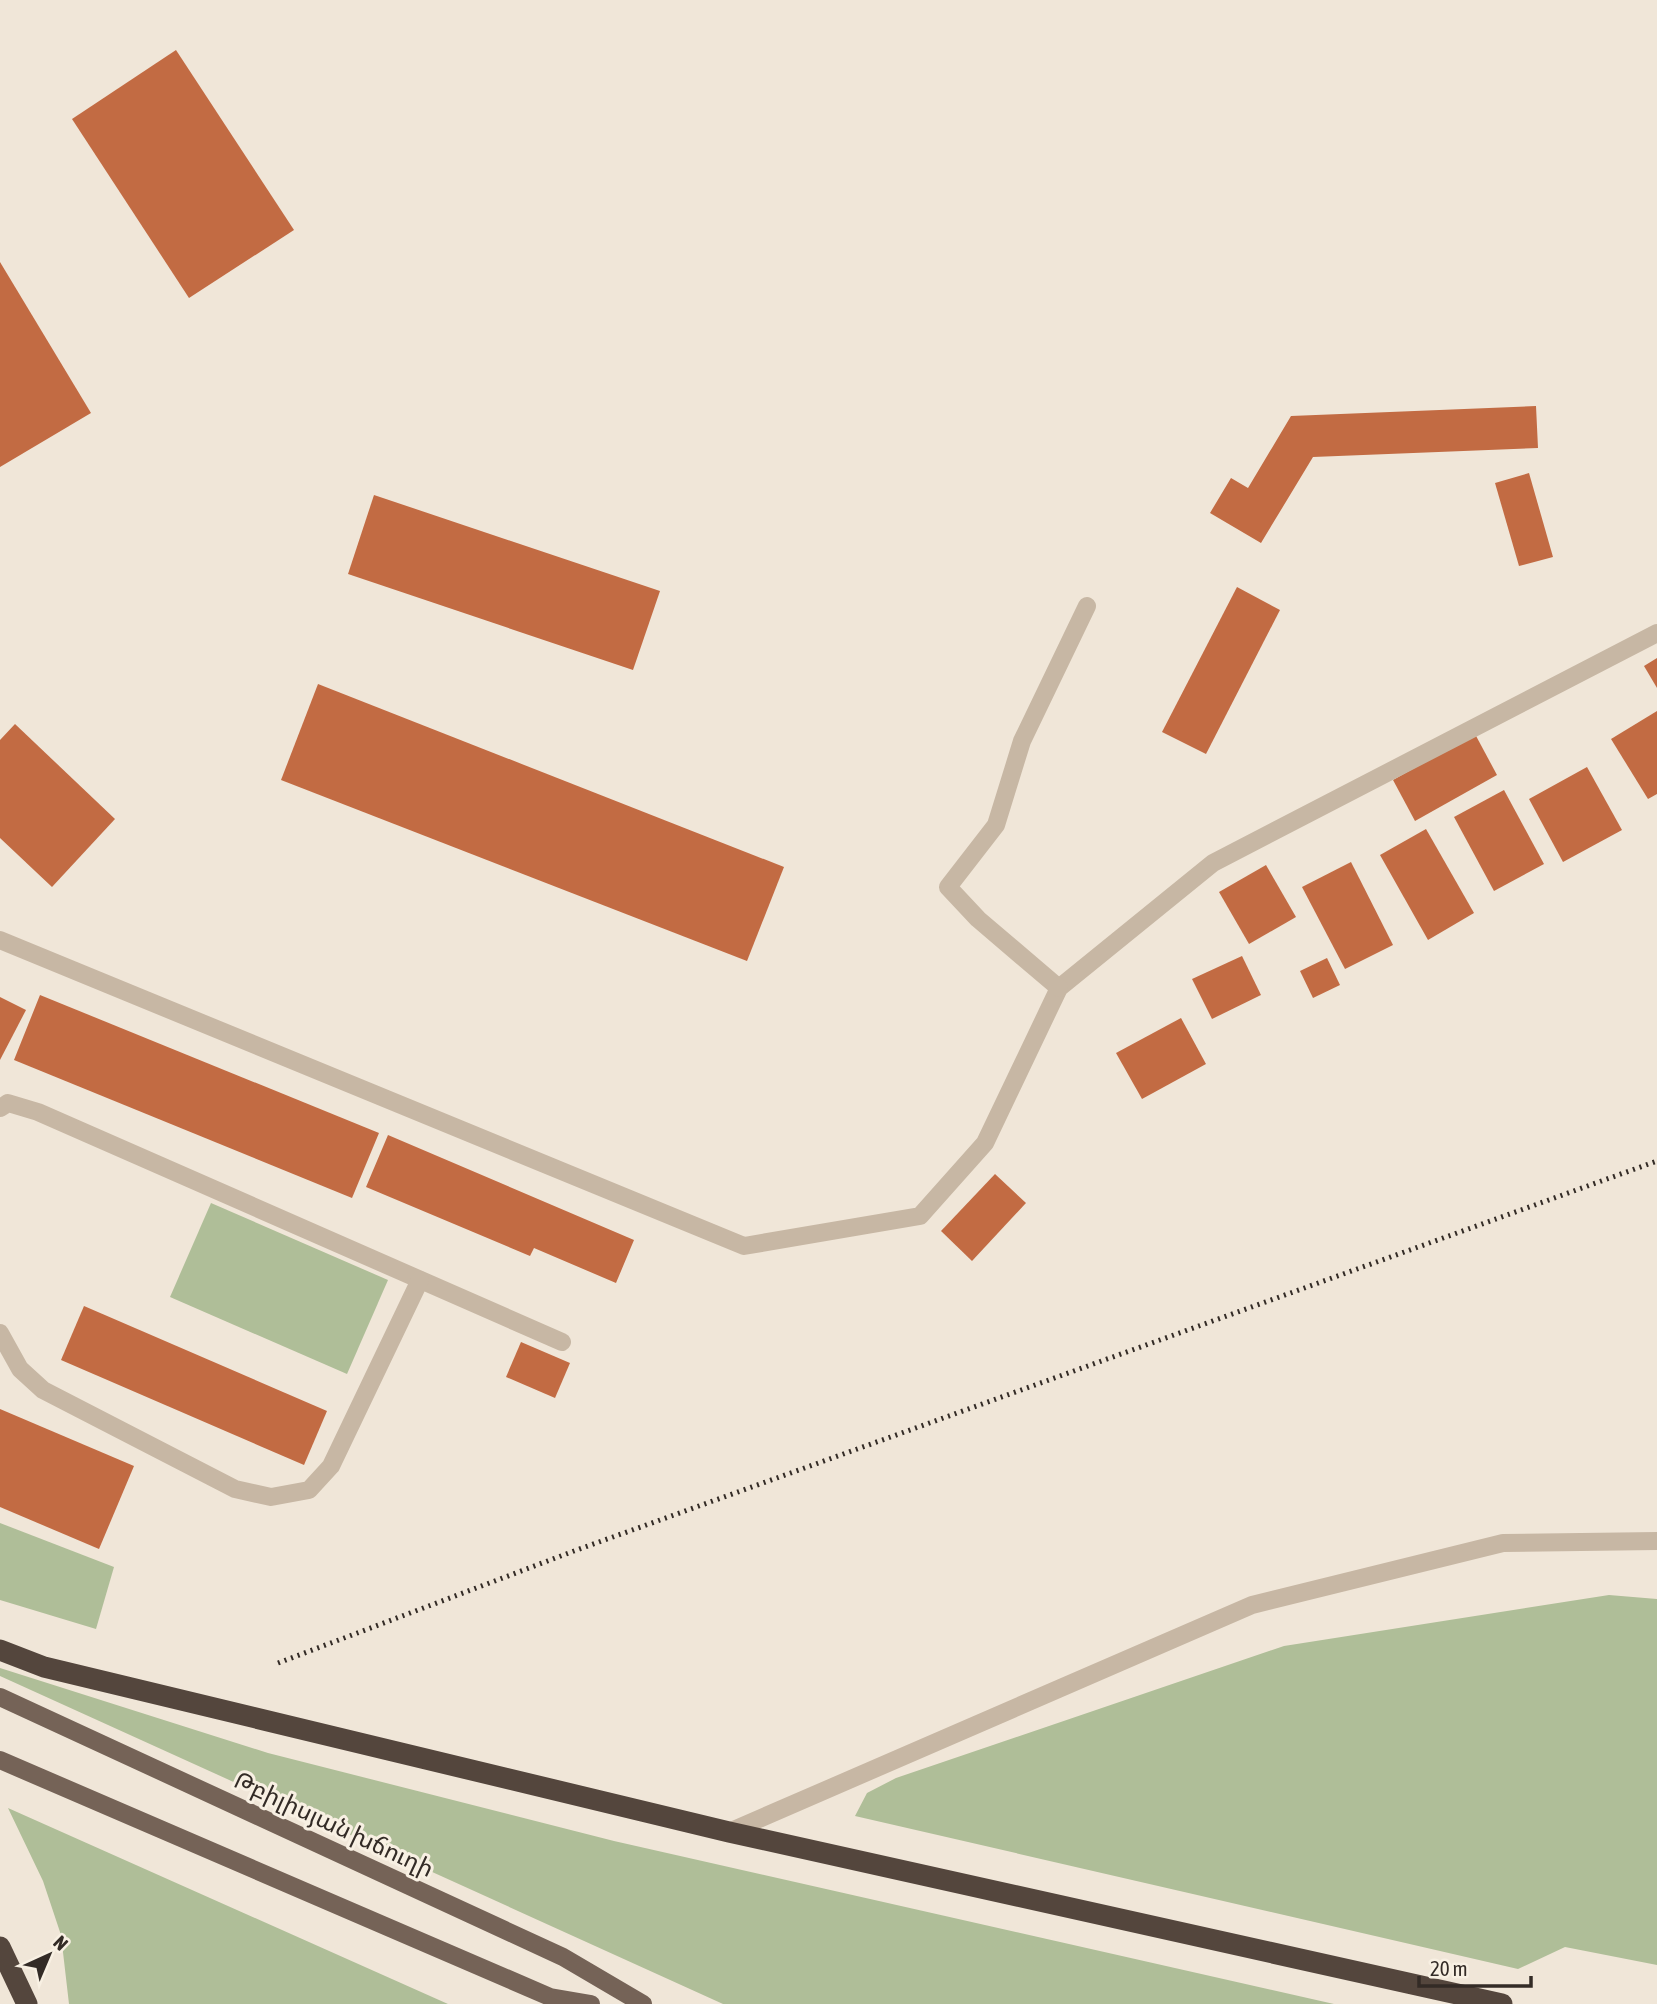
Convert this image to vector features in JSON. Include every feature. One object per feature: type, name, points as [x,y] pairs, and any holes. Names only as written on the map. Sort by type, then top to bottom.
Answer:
[{"type":"highway","points":[[0,1650],[44,1667],[729,1832],[1502,2004]]},
{"type":"highway","points":[[0,1947],[27,2004]]},
{"type":"main road","name":"Թբիլիսյան խճուղի","points":[[0,1697],[563,1957],[643,2004]]},
{"type":"main road","points":[[0,1760],[550,1997],[591,2004]]},
{"type":"lane","points":[[1059,988],[978,919],[947,887],[996,825],[1022,741],[1087,606]]},
{"type":"lane","points":[[0,940],[744,1246],[920,1216],[985,1143],[1059,988],[1213,863],[1657,633]]},
{"type":"lane","points":[[0,1108],[8,1103],[38,1112],[562,1342]]},
{"type":"lane","points":[[0,1333],[20,1370],[43,1390],[235,1489],[271,1497],[309,1490],[331,1466],[420,1280]]},
{"type":"lane","points":[[729,1832],[1252,1605],[1503,1543],[1657,1541]]},
{"type":"green space","points":[[211,1203],[388,1280],[347,1374],[170,1297]]},
{"type":"green space","points":[[0,1523],[114,1567],[96,1629],[0,1600]]},
{"type":"green space","points":[[1609,1595],[1657,1599],[1657,1965],[1565,1947],[1518,1969],[855,1816],[867,1793],[896,1778],[1284,1646]]},
{"type":"green space","points":[[0,1668],[268,1753],[614,1841],[1334,2004],[723,2004],[0,1676]]},
{"type":"green space","points":[[8,1808],[448,2004],[69,2004],[61,1935],[43,1881]]},
{"type":"building","points":[[176,50],[294,230],[189,298],[72,119]]},
{"type":"building","points":[[0,262],[91,413],[0,467]]},
{"type":"building","points":[[1536,406],[1538,448],[1313,457],[1261,543],[1210,513],[1231,478],[1248,488],[1291,416]]},
{"type":"building","points":[[1529,473],[1553,557],[1519,566],[1495,483]]},
{"type":"building","points":[[374,495],[660,591],[633,670],[348,574]]},
{"type":"building","points":[[1237,587],[1280,610],[1206,754],[1162,732]]},
{"type":"building","points":[[1657,658],[1657,688],[1644,666]]},
{"type":"building","points":[[318,684],[784,867],[747,961],[281,780]]},
{"type":"building","points":[[1657,711],[1657,794],[1648,799],[1611,739]]},
{"type":"building","points":[[15,724],[115,819],[52,887],[0,838],[0,740]]},
{"type":"building","points":[[1475,734],[1497,775],[1415,821],[1393,780]]},
{"type":"building","points":[[1587,767],[1622,830],[1563,862],[1529,799]]},
{"type":"building","points":[[1504,790],[1544,864],[1494,891],[1454,817]]},
{"type":"building","points":[[1426,829],[1474,913],[1428,940],[1380,855]]},
{"type":"building","points":[[1351,862],[1393,945],[1345,969],[1302,887]]},
{"type":"building","points":[[1266,865],[1296,917],[1249,944],[1219,892]]},
{"type":"building","points":[[1242,956],[1261,995],[1212,1019],[1192,979]]},
{"type":"building","points":[[1327,958],[1340,985],[1313,998],[1300,971]]},
{"type":"building","points":[[40,995],[379,1133],[352,1198],[14,1060]]},
{"type":"building","points":[[0,997],[26,1010],[0,1060]]},
{"type":"building","points":[[1181,1018],[1206,1064],[1142,1099],[1116,1053]]},
{"type":"building","points":[[388,1135],[634,1240],[616,1283],[534,1248],[530,1256],[366,1187]]},
{"type":"building","points":[[995,1174],[1026,1203],[972,1261],[941,1231]]},
{"type":"building","points":[[84,1306],[327,1411],[304,1465],[61,1360]]},
{"type":"building","points":[[521,1342],[570,1363],[555,1398],[506,1377]]},
{"type":"building","points":[[0,1409],[134,1466],[99,1549],[0,1507]]},
{"type":"railway","points":[[278,1663],[574,1551],[1657,1161]]}]
